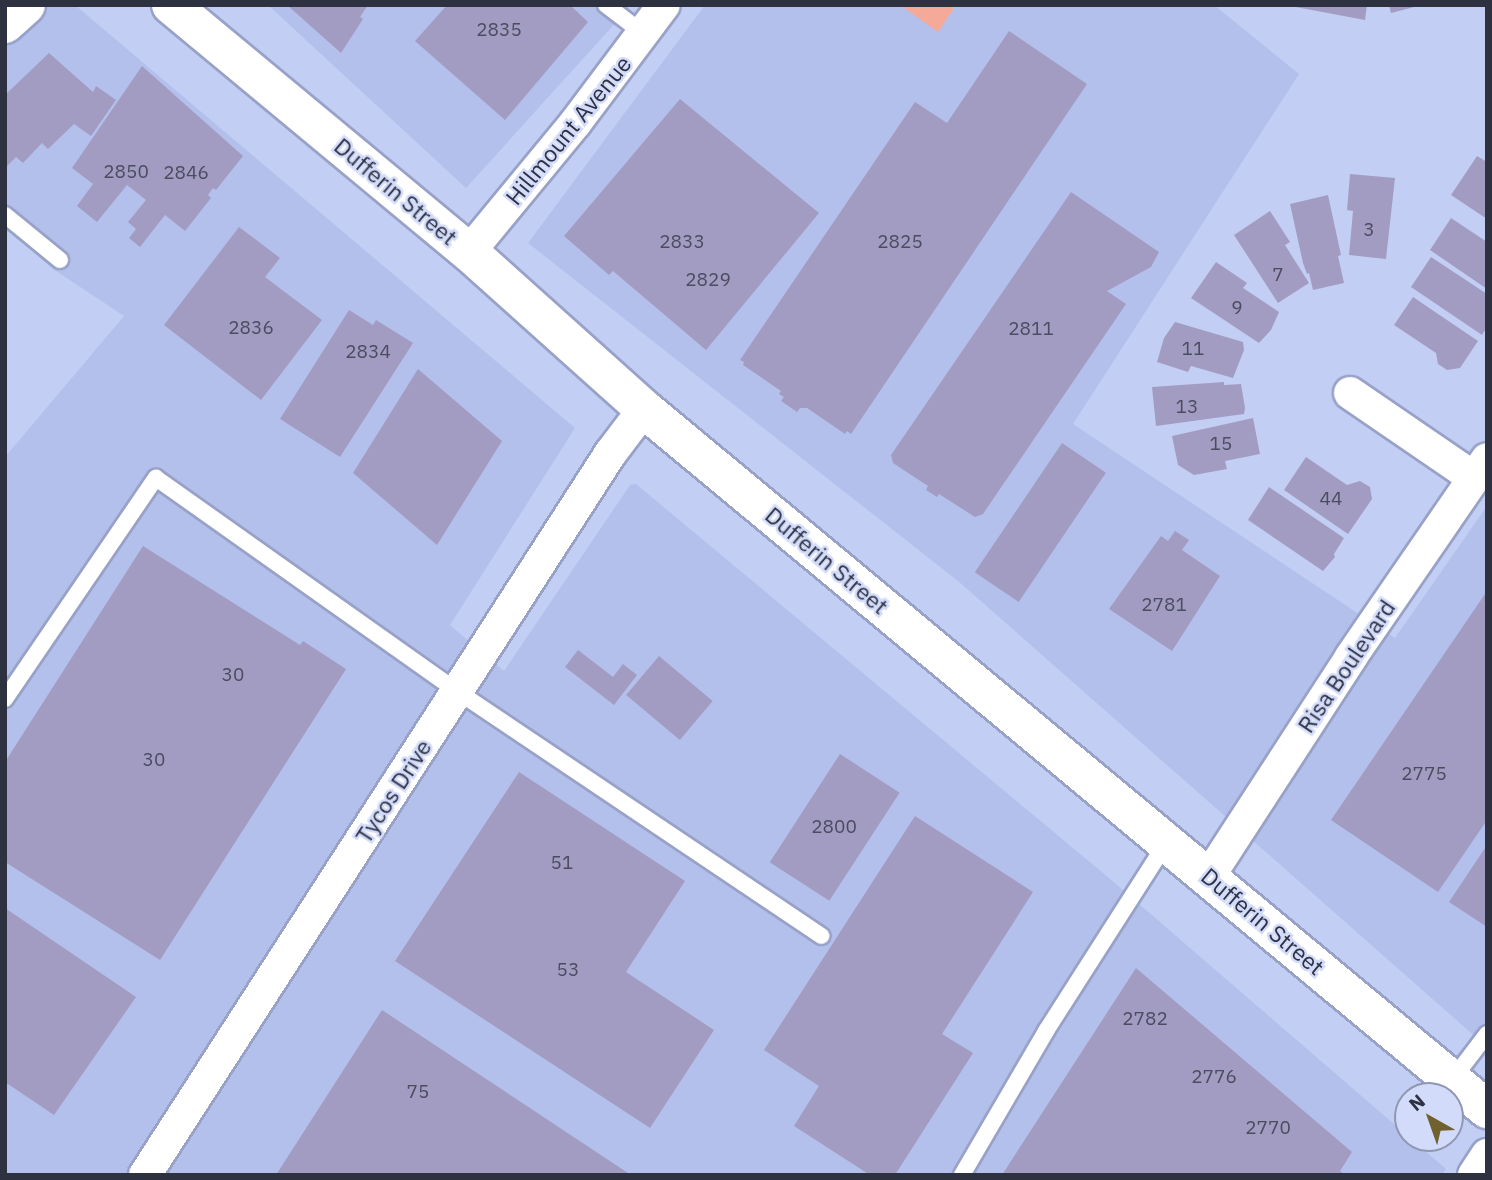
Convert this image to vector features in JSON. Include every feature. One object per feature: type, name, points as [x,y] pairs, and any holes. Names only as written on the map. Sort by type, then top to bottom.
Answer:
[{"type":"main road","points":[[5,24],[26,5]]},
{"type":"main road","name":"Dufferin Street","points":[[171,5],[469,252],[644,408],[1487,1109]]},
{"type":"street","name":"Hillmount Avenue","points":[[469,252],[576,122],[664,5]]},
{"type":"street","points":[[1350,393],[1480,468]]},
{"type":"street","name":"Tycos Drive","points":[[145,1175],[610,454],[644,408]]},
{"type":"street","name":"Risa Boulevard","points":[[1209,876],[1351,657],[1480,468]]},
{"type":"street","points":[[1474,1175],[1487,1155]]},
{"type":"lane","points":[[606,5],[644,34]]},
{"type":"lane","points":[[5,215],[60,260]]},
{"type":"lane","points":[[5,699],[156,478],[457,691],[821,936]]},
{"type":"lane","points":[[962,1175],[1046,1031],[1167,841]]},
{"type":"lane","points":[[1452,1080],[1487,1034]]},
{"type":"shaded area","points":[[5,5],[75,5],[575,428],[450,625],[504,671],[630,485],[636,484],[1109,878],[1394,1124],[1394,1152],[1426,1152],[1446,1169],[1442,1175],[5,1175],[5,457],[124,316],[53,269],[5,227]]},
{"type":"shaded area","points":[[268,5],[626,5],[629,8],[466,188]]},
{"type":"shaded area","points":[[705,5],[900,5],[938,31],[956,5],[1214,5],[1299,74],[1073,424],[1395,638],[1487,506],[1487,1047],[958,581],[528,243]]},
{"type":"shaded area","points":[[900,5],[956,5],[938,32]]},
{"type":"building","points":[[287,5],[368,5],[360,17],[363,19],[341,53]]},
{"type":"building","points":[[447,5],[570,5],[588,22],[505,120],[415,41]]},
{"type":"building","points":[[1285,5],[1367,5],[1365,20]]},
{"type":"building","points":[[1389,5],[1418,5],[1418,6],[1391,13]]},
{"type":"building","points":[[1009,31],[1087,84],[851,434],[847,431],[845,434],[807,408],[800,408],[797,412],[781,401],[784,397],[779,394],[781,391],[743,365],[744,362],[740,360],[915,102],[947,123]]},
{"type":"building","points":[[49,53],[93,92],[96,86],[116,100],[91,136],[74,124],[48,149],[42,143],[23,163],[16,157],[5,168],[5,95]]},
{"type":"building","points":[[142,66],[243,156],[216,190],[213,188],[208,195],[211,198],[185,231],[165,215],[140,247],[129,238],[136,229],[128,222],[146,200],[127,185],[97,222],[77,206],[93,184],[72,168]]},
{"type":"building","points":[[680,99],[819,213],[706,350],[613,271],[609,275],[564,236]]},
{"type":"building","points":[[1477,156],[1487,162],[1487,219],[1451,195]]},
{"type":"building","points":[[1350,174],[1395,178],[1386,259],[1349,255],[1353,211],[1347,210]]},
{"type":"building","points":[[1071,192],[1159,252],[1151,267],[1107,291],[1126,304],[983,514],[975,517],[939,494],[937,497],[926,490],[928,486],[893,463],[891,455]]},
{"type":"building","points":[[1328,195],[1344,283],[1313,290],[1309,273],[1307,274],[1303,263],[1290,204]]},
{"type":"building","points":[[1270,211],[1290,242],[1285,245],[1309,283],[1278,303],[1234,235]]},
{"type":"building","points":[[1451,218],[1487,242],[1487,289],[1430,250]]},
{"type":"building","points":[[239,227],[280,258],[265,277],[322,320],[261,400],[164,325]]},
{"type":"building","points":[[1431,257],[1487,294],[1487,327],[1482,335],[1411,287]]},
{"type":"building","points":[[1216,262],[1247,283],[1243,288],[1279,312],[1271,330],[1259,343],[1191,298]]},
{"type":"building","points":[[1413,297],[1478,341],[1460,368],[1447,370],[1438,364],[1436,353],[1394,325]]},
{"type":"building","points":[[349,310],[373,325],[376,320],[413,343],[340,457],[280,419]]},
{"type":"building","points":[[1175,322],[1243,342],[1244,350],[1233,378],[1191,366],[1188,372],[1157,362],[1164,338]]},
{"type":"building","points":[[418,369],[502,441],[437,545],[353,473]]},
{"type":"building","points":[[1224,382],[1224,385],[1241,384],[1244,414],[1156,426],[1152,387]]},
{"type":"building","points":[[1253,418],[1260,454],[1225,461],[1227,469],[1194,475],[1178,465],[1172,436]]},
{"type":"building","points":[[1062,443],[1106,473],[1019,602],[975,572]]},
{"type":"building","points":[[1306,457],[1347,485],[1360,481],[1370,487],[1372,499],[1348,534],[1284,490]]},
{"type":"building","points":[[1269,487],[1344,538],[1334,554],[1335,557],[1323,571],[1248,520]]},
{"type":"building","points":[[1175,531],[1189,540],[1182,550],[1220,576],[1172,651],[1109,609],[1161,536],[1168,541]]},
{"type":"building","points":[[143,546],[300,645],[303,641],[346,669],[160,960],[5,862],[5,762]]},
{"type":"building","points":[[1487,591],[1487,820],[1438,892],[1331,820]]},
{"type":"building","points":[[578,650],[613,677],[623,664],[637,675],[614,705],[565,667]]},
{"type":"building","points":[[659,656],[713,701],[680,740],[626,695]]},
{"type":"building","points":[[840,754],[900,793],[829,901],[770,862]]},
{"type":"building","points":[[519,772],[685,881],[626,972],[714,1030],[650,1128],[395,961]]},
{"type":"building","points":[[915,816],[1033,892],[942,1034],[973,1053],[895,1175],[870,1175],[794,1126],[819,1086],[764,1050]]},
{"type":"building","points":[[1487,845],[1487,927],[1449,902]]},
{"type":"building","points":[[5,908],[136,997],[54,1115],[5,1082]]},
{"type":"building","points":[[1136,968],[1352,1152],[1340,1171],[1345,1175],[1002,1175]]},
{"type":"building","points":[[382,1010],[631,1175],[276,1175]]}]
